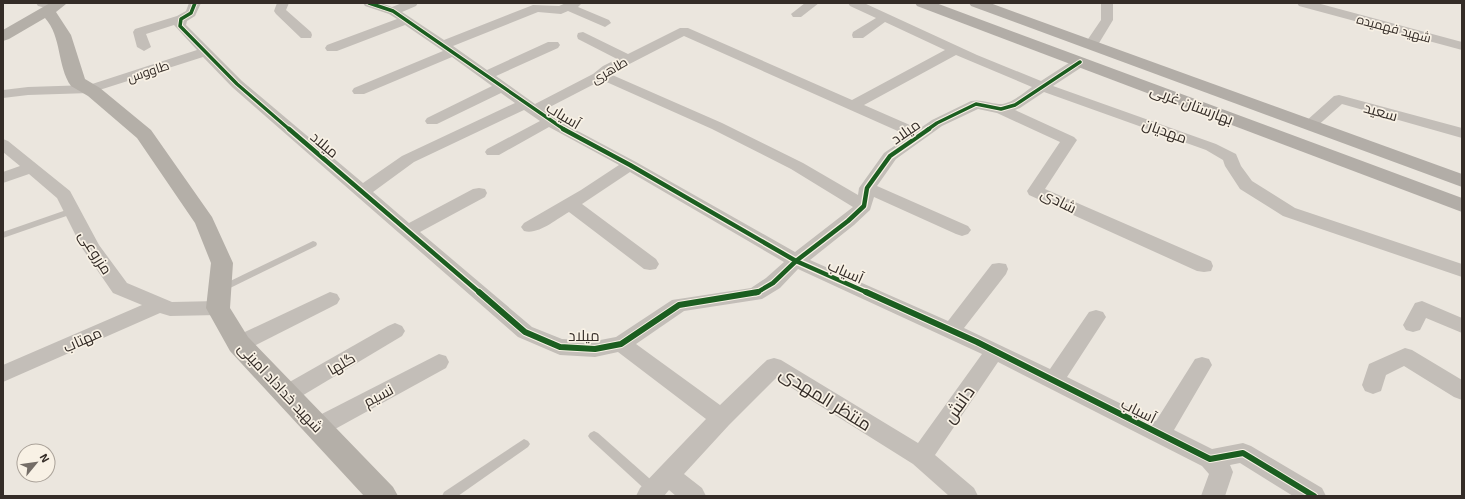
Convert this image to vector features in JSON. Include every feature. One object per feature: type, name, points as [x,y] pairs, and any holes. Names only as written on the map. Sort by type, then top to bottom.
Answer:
[{"type":"main road","name":"بهارستان غربی","points":[[922,3],[1462,206]]},
{"type":"main road","name":"بهارستان غربی","points":[[976,3],[1462,181]]},
{"type":"street","points":[[144,47],[139,32],[181,20],[191,13],[195,3]]},
{"type":"street","points":[[283,3],[280,11],[306,35]]},
{"type":"street","name":"آسیاب","points":[[369,3],[400,16],[448,48],[550,121],[630,165],[796,262],[951,330],[1210,459]]},
{"type":"street","points":[[332,48],[400,16],[412,3]]},
{"type":"street","points":[[796,14],[813,3]]},
{"type":"street","name":"مهدیان","points":[[854,3],[956,50],[1043,87],[1211,147],[1230,157],[1233,166],[1246,185],[1289,212],[1462,271]]},
{"type":"street","points":[[1091,45],[1107,20],[1107,3]]},
{"type":"street","name":"شهید فهمیده","points":[[1303,3],[1462,46]]},
{"type":"street","points":[[359,90],[537,8],[561,10],[572,5],[606,24]]},
{"type":"street","points":[[3,36],[51,6],[56,20],[63,31],[77,82],[90,90],[144,134],[205,222],[222,263],[218,299]]},
{"type":"street","points":[[858,35],[885,18]]},
{"type":"street","name":"میلاد","points":[[181,20],[180,26],[236,84],[363,191],[407,231],[525,332],[560,347],[596,349],[621,344],[679,305],[755,294],[773,283],[864,206],[867,188],[890,156],[937,123],[976,104],[1001,109]]},
{"type":"street","name":"طاهری","points":[[363,191],[408,159],[601,74],[627,59],[684,31],[852,106]]},
{"type":"street","points":[[583,36],[627,59]]},
{"type":"street","points":[[486,76],[553,45]]},
{"type":"street","points":[[852,106],[956,50]]},
{"type":"street","name":"طاووس","points":[[3,94],[28,90],[90,90],[205,52]]},
{"type":"street","points":[[1001,109],[1015,105],[1080,62]]},
{"type":"street","points":[[601,74],[717,126],[797,166],[864,206]]},
{"type":"street","points":[[432,121],[502,87]]},
{"type":"street","name":"سعید","points":[[1310,125],[1339,99],[1462,133]]},
{"type":"street","points":[[852,106],[920,135]]},
{"type":"street","name":"شادی","points":[[1001,109],[1069,140],[1035,191],[1204,266]]},
{"type":"street","points":[[493,152],[550,121]]},
{"type":"street","name":"مزروعی","points":[[3,144],[64,195],[91,248],[120,288],[170,309],[218,299]]},
{"type":"street","points":[[530,227],[570,204],[630,165]]},
{"type":"street","points":[[3,178],[32,167]]},
{"type":"street","points":[[867,188],[962,230]]},
{"type":"street","points":[[407,231],[479,193]]},
{"type":"street","points":[[570,204],[650,264]]},
{"type":"street","points":[[951,330],[999,269]]},
{"type":"street","name":"شهید خداداد امینی","points":[[218,299],[239,344],[384,496]]},
{"type":"street","points":[[239,344],[330,299]]},
{"type":"street","name":"مهتاب","points":[[3,374],[160,305]]},
{"type":"street","points":[[1413,325],[1422,308],[1462,326]]},
{"type":"street","points":[[1054,380],[1096,317]]},
{"type":"street","name":"گلها","points":[[287,394],[396,331]]},
{"type":"street","points":[[621,344],[721,418]]},
{"type":"street","name":"دانش","points":[[921,457],[995,351]]},
{"type":"street","points":[[1373,385],[1376,370],[1405,356],[1462,391]]},
{"type":"street","name":"نسیم","points":[[318,428],[439,362]]},
{"type":"street","points":[[1160,434],[1202,365]]},
{"type":"street","name":"منتظر المهدی","points":[[656,487],[721,418],[774,366],[921,457],[966,496]]},
{"type":"street","points":[[1213,496],[1221,472],[1210,459],[1243,453],[1314,496]]},
{"type":"street","points":[[656,487],[694,496]]},
{"type":"lane","points":[[3,235],[72,211]]},
{"type":"lane","points":[[218,299],[313,244]]},
{"type":"lane","points":[[594,436],[656,487]]},
{"type":"lane","points":[[448,496],[524,444]]},
{"type":"cycle path","points":[[195,3],[191,13],[181,19],[180,26],[237,84],[525,332],[560,347],[595,349],[621,344],[679,305],[755,294],[773,283],[796,261],[848,221],[864,206],[867,188],[890,156],[937,123],[976,104],[1001,109],[1015,105],[1080,62]]},
{"type":"cycle path","points":[[369,3],[393,11],[554,124],[630,165],[796,261],[977,342],[1210,459],[1243,453],[1314,496]]}]
